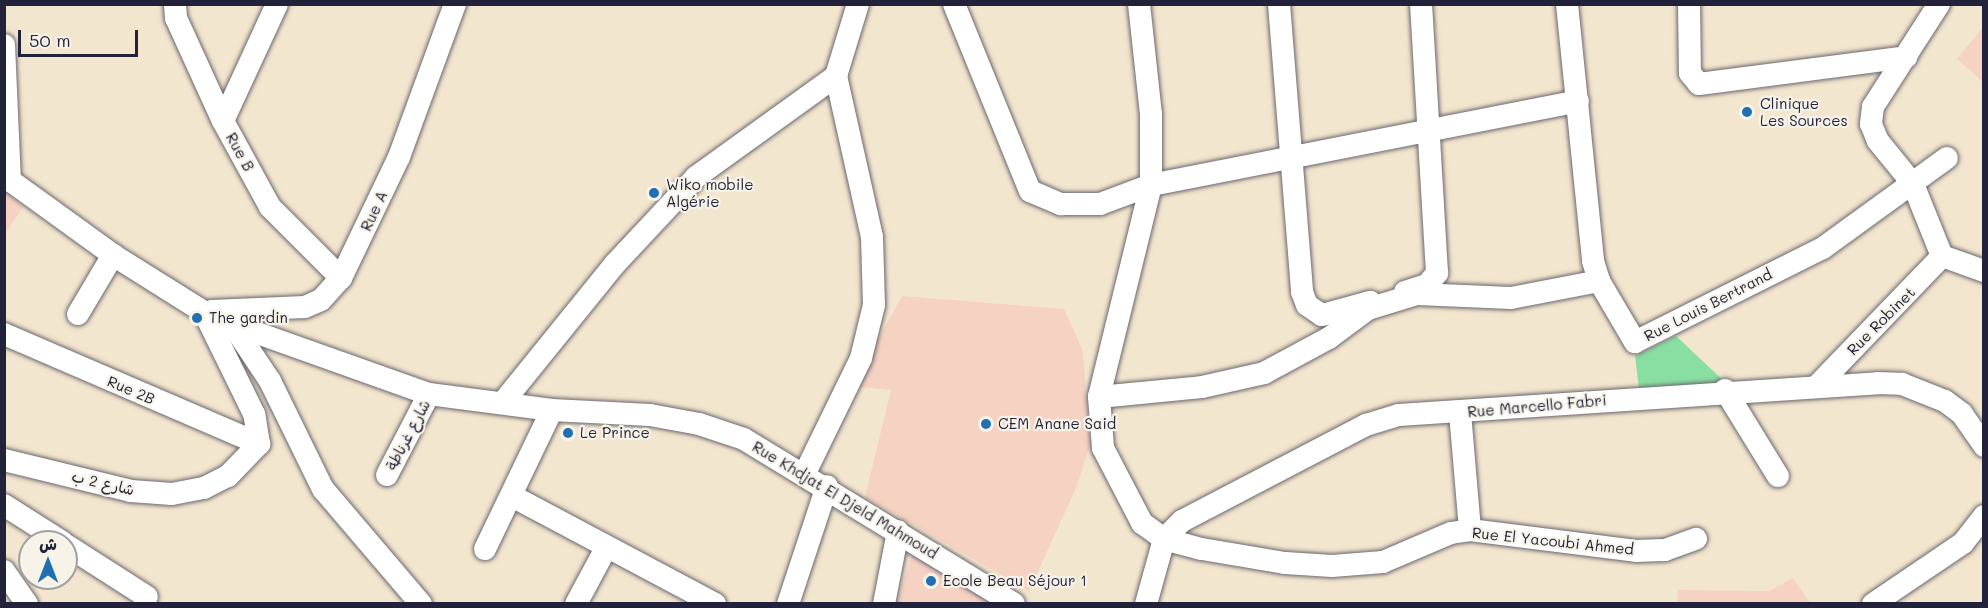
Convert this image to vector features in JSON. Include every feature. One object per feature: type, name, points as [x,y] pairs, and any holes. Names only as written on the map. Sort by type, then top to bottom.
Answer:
[{"type":"street","name":"Rue B","points":[[175,4],[176,18],[223,121],[270,207],[341,278]]},
{"type":"street","points":[[223,121],[277,4]]},
{"type":"street","name":"Rue A","points":[[204,312],[305,307],[321,300],[341,278],[399,157],[456,4]]},
{"type":"street","points":[[954,4],[1030,191],[1061,204],[1100,204],[1151,185],[1429,133],[1578,101]]},
{"type":"street","points":[[1139,4],[1151,114],[1151,185],[1099,397],[1103,448],[1142,523],[1164,539],[1146,603]]},
{"type":"street","points":[[1279,4],[1302,292],[1307,305],[1322,315],[1427,285],[1437,273],[1420,4]]},
{"type":"street","points":[[1099,397],[1202,387],[1264,373],[1329,339],[1368,309],[1417,294],[1511,298],[1599,281],[1593,261],[1568,4]]},
{"type":"street","points":[[1689,4],[1690,73],[1699,84],[1906,57]]},
{"type":"street","points":[[1939,4],[1873,107],[1871,124],[1878,141],[1913,184],[1942,256],[1983,271]]},
{"type":"street","points":[[805,473],[861,358],[874,305],[872,237],[836,76],[859,6]]},
{"type":"street","points":[[4,45],[7,178]]},
{"type":"street","points":[[504,401],[615,264],[696,177],[836,76]]},
{"type":"street","name":"Rue Louis Bertrand","points":[[1599,281],[1635,342],[1823,248],[1947,158]]},
{"type":"street","name":"Rue Khdjat El Djeld Mahmoud","points":[[7,178],[113,255],[204,312],[232,324],[429,394],[504,401],[552,410],[650,415],[699,423],[744,439],[827,486],[1014,603]]},
{"type":"street","points":[[78,314],[113,255]]},
{"type":"street","name":"Rue Robinet","points":[[1818,385],[1942,256]]},
{"type":"street","points":[[204,312],[254,414],[259,444]]},
{"type":"street","points":[[232,324],[270,381],[323,489],[422,603]]},
{"type":"street","name":"Rue 2B","points":[[4,334],[259,444]]},
{"type":"street","name":"Rue Marcello Fabri","points":[[1164,539],[1195,513],[1366,425],[1399,415],[1460,413],[1725,390],[1886,383],[1923,391],[1962,414],[1983,446]]},
{"type":"street","points":[[1725,390],[1778,476]]},
{"type":"street","name":"شارع غرناطة","points":[[387,475],[429,394]]},
{"type":"street","points":[[485,549],[552,410]]},
{"type":"street","points":[[1460,413],[1470,530]]},
{"type":"street","name":"شارع 2 ب","points":[[4,460],[131,491],[172,494],[204,488],[228,476],[259,444]]},
{"type":"street","points":[[788,603],[827,486]]},
{"type":"street","points":[[512,496],[606,548],[714,603]]},
{"type":"street","points":[[4,505],[43,530]]},
{"type":"street","points":[[1873,603],[1963,543],[1983,516]]},
{"type":"street","name":"Rue El Yacoubi Ahmed","points":[[1164,539],[1285,563],[1364,565],[1383,562],[1451,533],[1470,530],[1636,551],[1665,550],[1696,539]]},
{"type":"street","points":[[884,603],[898,531]]},
{"type":"street","points":[[576,603],[606,548]]},
{"type":"street","points":[[78,553],[147,597]]},
{"type":"street","points":[[4,571],[27,603]]},
{"type":"shaded area","points":[[1983,27],[1983,82],[1957,59]]},
{"type":"shaded area","points":[[5,192],[23,207],[5,234]]},
{"type":"shaded area","name":"CEM Anane Said","points":[[902,296],[1064,309],[1083,351],[1090,444],[1077,486],[1029,591],[865,497],[891,390],[853,386]]},
{"type":"shaded area","name":"Ecole Beau Séjour 1","points":[[912,555],[995,604],[896,604]]},
{"type":"shaded area","points":[[1793,578],[1810,603],[1677,603],[1678,590],[1769,591]]},
{"type":"green space","points":[[1676,336],[1726,383],[1639,389],[1635,356]]},
{"type":"place","name":"Clinique Les Sources","points":[[1747,112]]},
{"type":"place","name":"Wiko mobile Algérie","points":[[654,193]]},
{"type":"place","name":"The gardin","points":[[197,318]]},
{"type":"place","name":"CEM Anane Said","points":[[986,424]]},
{"type":"place","name":"Le Prince","points":[[568,433]]},
{"type":"place","name":"Ecole Beau Séjour 1","points":[[931,581]]}]
